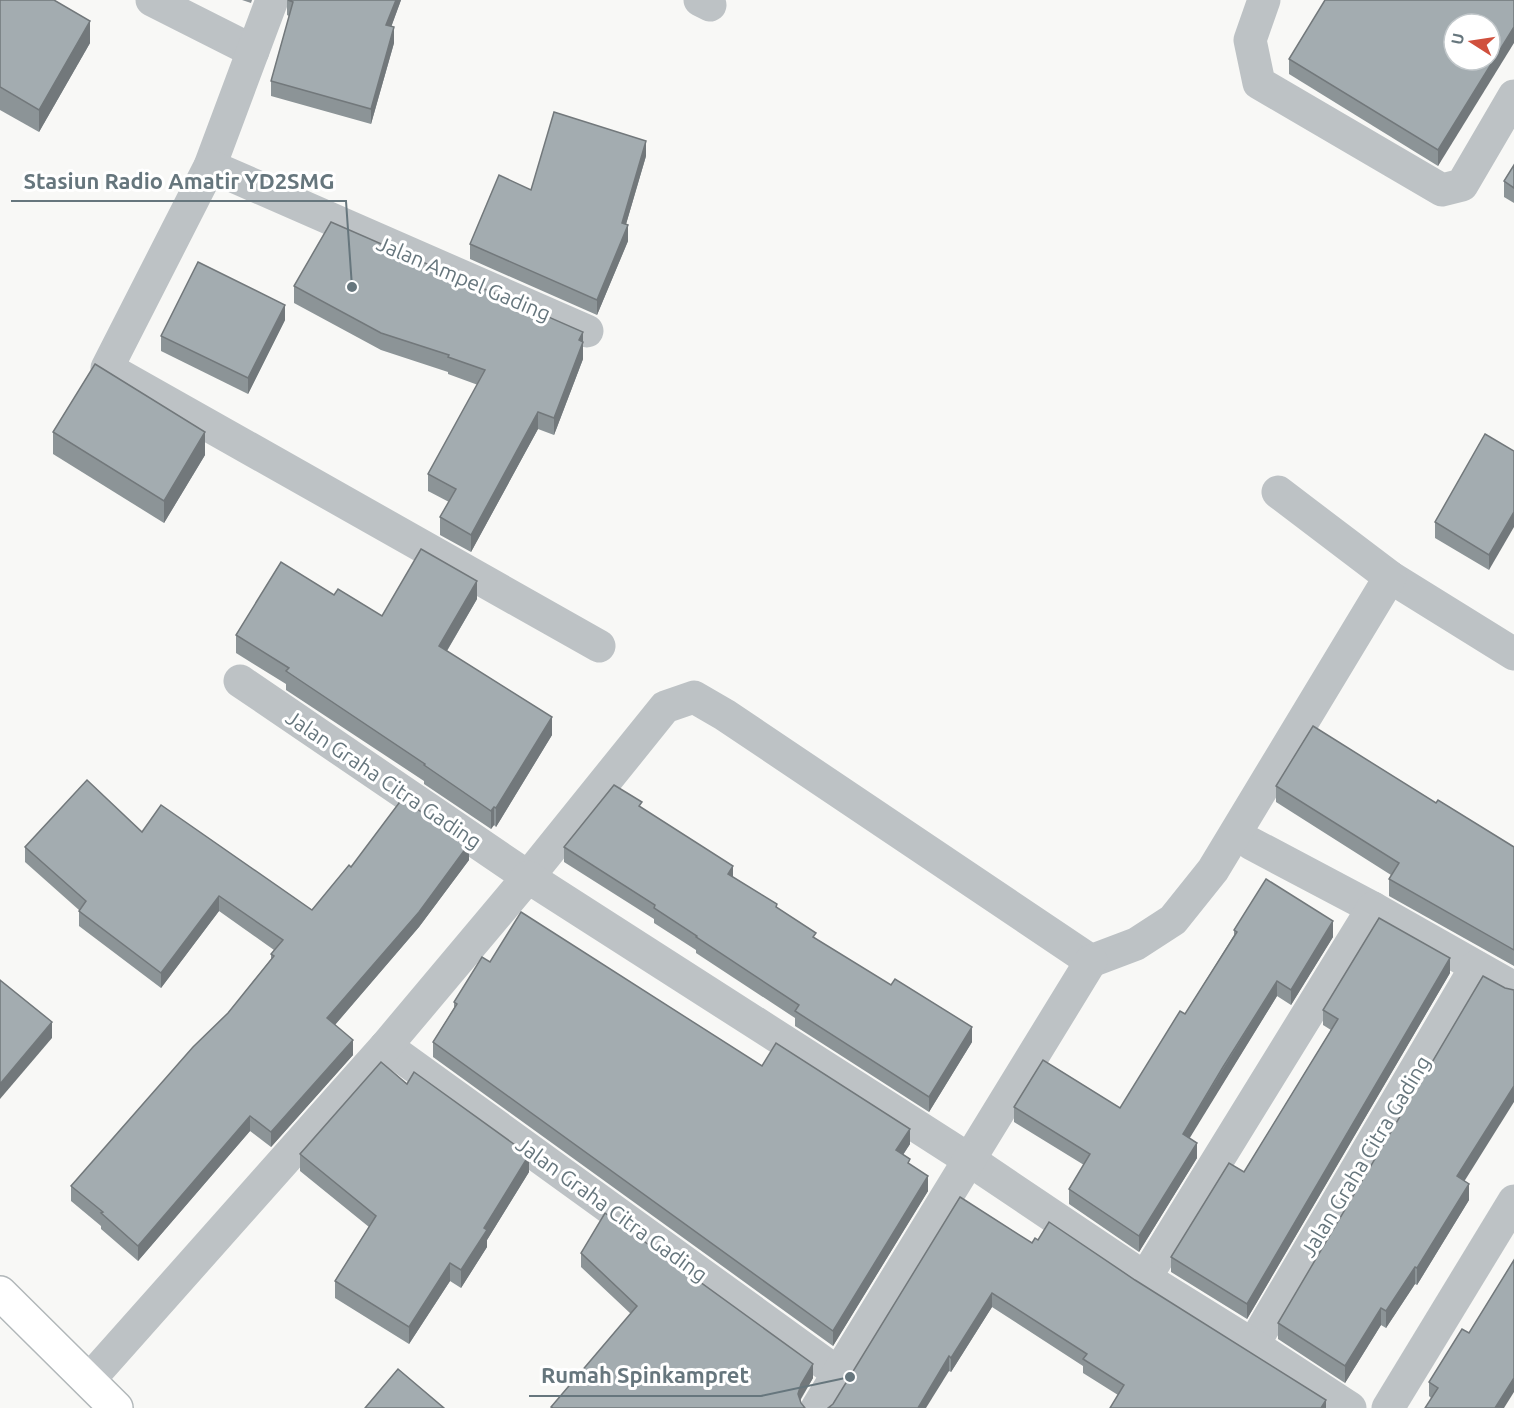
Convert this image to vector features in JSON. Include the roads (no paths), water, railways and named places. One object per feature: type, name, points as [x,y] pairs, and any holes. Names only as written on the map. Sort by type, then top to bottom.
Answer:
[{"type":"main road","points":[[0,1293],[116,1408]]},
{"type":"street","points":[[152,0],[254,51]]},
{"type":"street","points":[[272,0],[210,166],[107,368],[599,646]]},
{"type":"street","points":[[1264,0],[1250,40],[1259,83],[1442,190],[1462,185],[1514,96]]},
{"type":"street","name":"Jalan Ampel Gading","points":[[210,166],[587,331]]},
{"type":"street","points":[[1278,492],[1390,577],[1514,654]]},
{"type":"street","points":[[817,1408],[1091,961],[1137,944],[1173,920],[1214,870],[1390,577]]},
{"type":"street","name":"Jalan Graha Citra Gading","points":[[240,681],[528,877],[968,1159],[1145,1278],[1350,1408]]},
{"type":"street","points":[[89,1380],[386,1046],[528,877],[665,707],[694,697],[725,715],[1091,961]]},
{"type":"street","points":[[1252,844],[1373,908],[1514,988]]},
{"type":"street","points":[[1145,1278],[1373,908]]},
{"type":"street","name":"Jalan Graha Citra Gading","points":[[1254,1345],[1476,967]]},
{"type":"street","name":"Jalan Graha Citra Gading","points":[[386,1046],[838,1373]]},
{"type":"street","points":[[1388,1408],[1514,1201]]},
{"type":"place","name":"Stasiun Radio Amatir YD2SMG","points":[[352,287]]},
{"type":"place","name":"Rumah Spinkampret","points":[[850,1377]]}]
